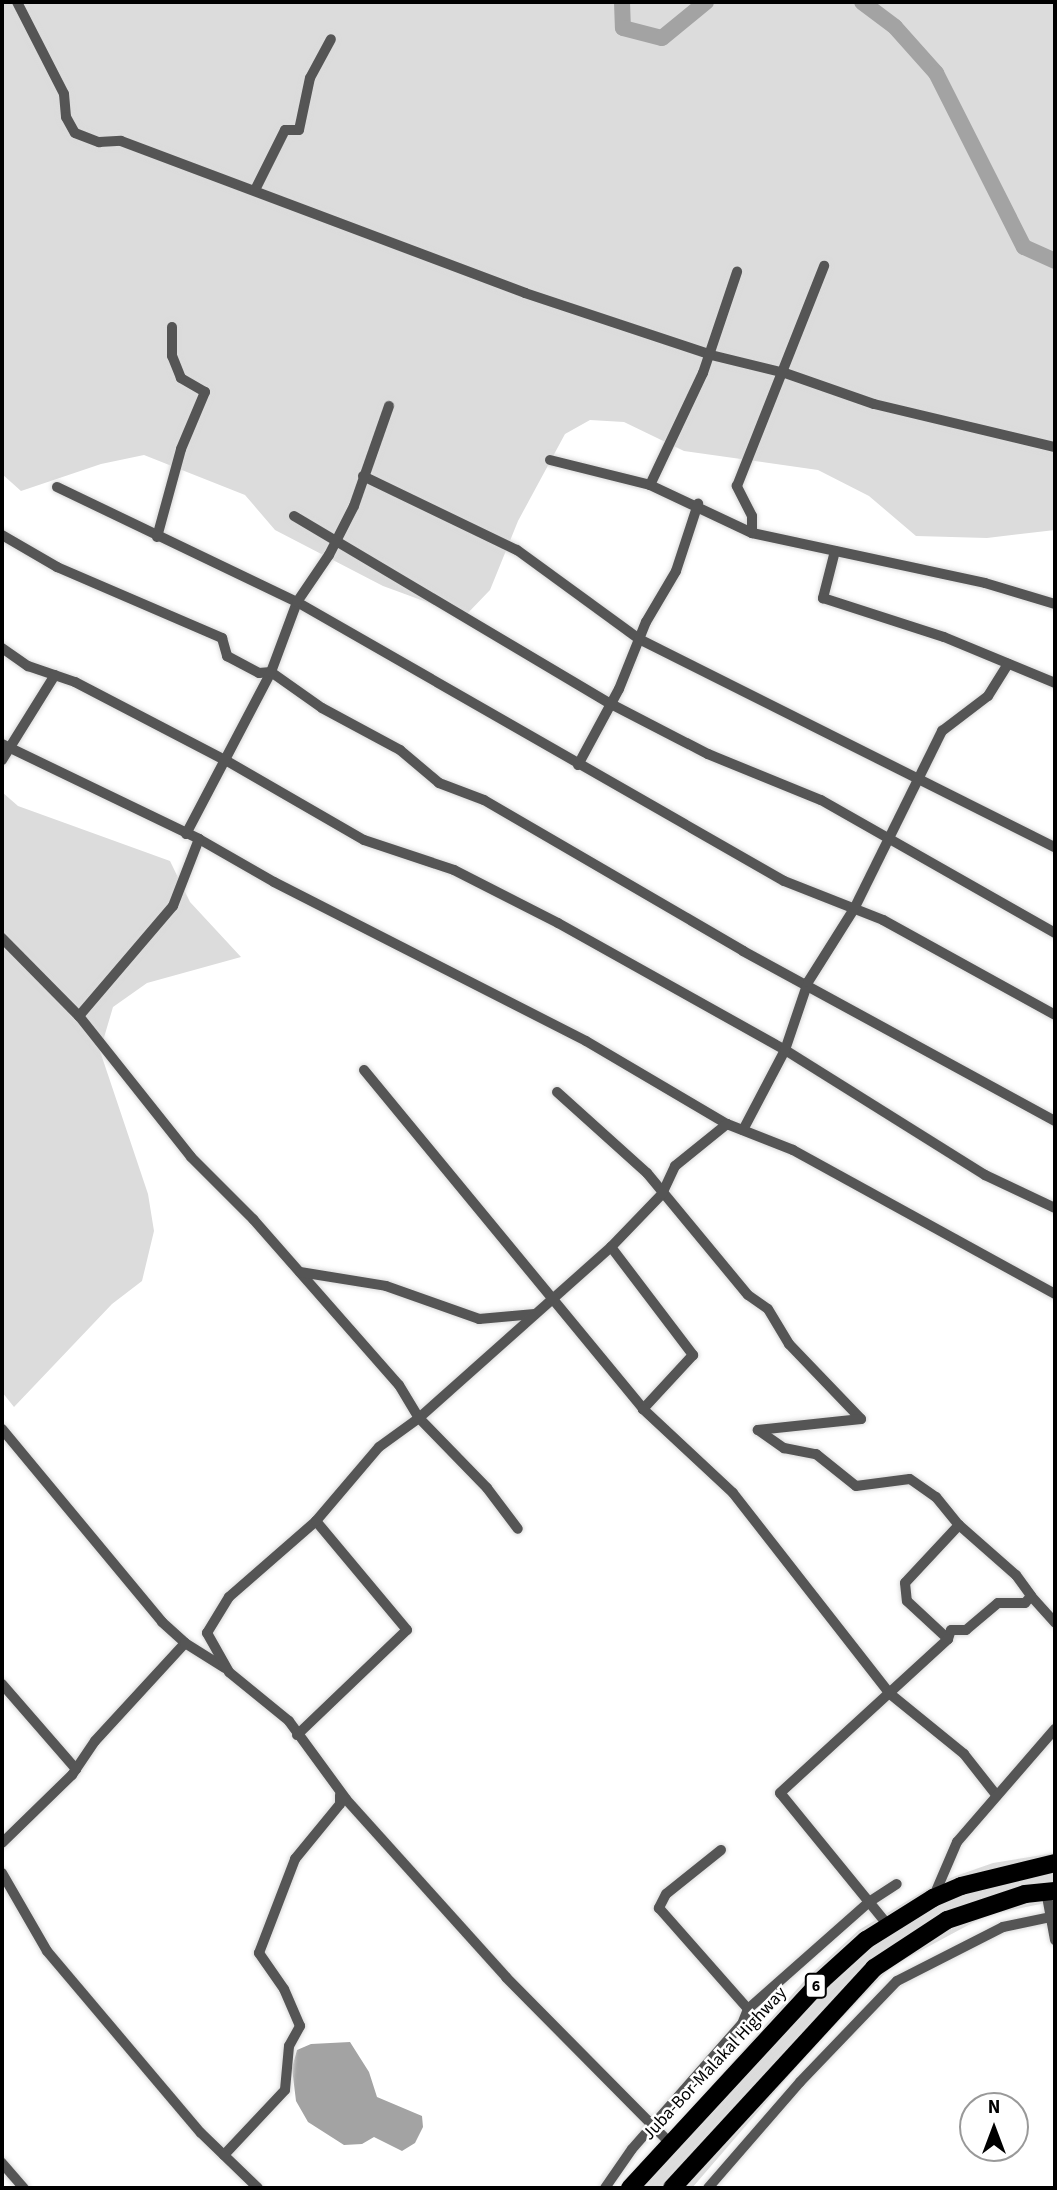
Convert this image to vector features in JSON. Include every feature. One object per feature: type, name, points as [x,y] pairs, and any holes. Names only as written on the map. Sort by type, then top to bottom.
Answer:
[{"type":"highway","name":"Juba-Bor-Malakal Highway","points":[[630,2188],[823,1979],[887,1924],[933,1898],[1000,1873],[1055,1863]]},
{"type":"highway","name":"6","points":[[672,2188],[874,1968],[947,1920],[1025,1894],[1051,1891]]},
{"type":"street","points":[[17,2],[64,94],[66,117],[75,133],[99,142],[121,141],[525,293],[711,355],[785,373],[874,404],[1055,447]]},
{"type":"street","points":[[255,190],[285,130],[299,130],[310,78],[331,39]]},
{"type":"street","points":[[752,533],[752,516],[737,486],[785,373],[824,266]]},
{"type":"street","points":[[650,485],[711,355],[737,272]]},
{"type":"street","points":[[157,537],[181,449],[205,392],[181,378],[172,355],[172,327]]},
{"type":"street","points":[[187,834],[271,672],[297,601],[329,555],[354,506],[389,406]]},
{"type":"street","points":[[550,460],[650,485],[698,505],[752,533],[985,583],[1055,604]]},
{"type":"street","points":[[363,477],[517,550],[639,639],[918,775],[1055,847]]},
{"type":"street","points":[[57,487],[157,537],[297,601],[578,765],[784,881],[854,909],[1055,1014]]},
{"type":"street","points":[[578,765],[639,639],[676,571],[698,505]]},
{"type":"street","points":[[294,516],[611,704],[891,837],[1055,933]]},
{"type":"street","points":[[2,535],[57,567],[198,625],[222,638],[227,656],[259,673],[271,672],[322,708],[400,750],[439,783],[484,800],[732,944],[808,982],[1055,1121]]},
{"type":"street","points":[[835,551],[823,598],[931,632],[1055,683]]},
{"type":"street","points":[[2,648],[27,666],[55,676],[227,761],[364,840],[454,870],[558,923],[785,1051],[985,1175],[1055,1208]]},
{"type":"street","points":[[743,1130],[785,1051],[808,982],[854,909],[942,731],[988,696],[1008,664]]},
{"type":"street","points":[[2,760],[5,746],[55,676]]},
{"type":"street","points":[[5,746],[199,839],[274,882],[586,1041],[727,1124],[793,1150],[1055,1294]]},
{"type":"street","points":[[79,1016],[173,906],[183,891],[199,839]]},
{"type":"street","points":[[2,938],[79,1016],[191,1157],[300,1272],[398,1385],[419,1418],[487,1488],[517,1530]]},
{"type":"street","points":[[364,1070],[643,1409],[733,1493],[889,1693],[964,1754],[997,1796]]},
{"type":"street","points":[[557,1091],[647,1173],[748,1295],[768,1308],[789,1344],[861,1419],[758,1430],[784,1448],[816,1454],[856,1486],[910,1479],[936,1497],[959,1525],[1016,1575],[1055,1623]]},
{"type":"street","points":[[229,1672],[207,1633],[229,1597],[316,1521],[379,1447],[419,1418],[536,1314],[551,1297],[611,1247],[662,1194],[675,1166],[727,1124]]},
{"type":"street","points":[[611,1247],[693,1355],[643,1409]]},
{"type":"street","points":[[300,1272],[386,1286],[480,1319],[536,1314]]},
{"type":"street","points":[[2,1429],[162,1622],[185,1643],[229,1672],[289,1721],[297,1735],[387,1846],[670,2143]]},
{"type":"street","points":[[297,1735],[407,1630],[316,1521]]},
{"type":"street","points":[[948,1639],[907,1601],[905,1583],[959,1525]]},
{"type":"street","points":[[887,1924],[780,1793],[948,1639],[951,1630],[966,1630],[998,1603],[1025,1603],[1031,1596]]},
{"type":"street","points":[[2,1843],[76,1769],[95,1741],[185,1643]]},
{"type":"street","points":[[2,1684],[76,1769]]},
{"type":"street","points":[[933,1898],[957,1842],[1055,1729]]},
{"type":"street","points":[[2,1853],[86,1751]]},
{"type":"street","points":[[224,2155],[285,2090],[289,2046],[300,2026],[284,1989],[259,1953],[265,1931],[293,1876],[295,1859],[340,1804],[340,1795]]},
{"type":"street","points":[[721,1850],[666,1894],[659,1908],[748,2009]]},
{"type":"street","points":[[2,1873],[47,1951],[224,2155],[258,2188]]},
{"type":"street","points":[[605,2188],[652,2127],[742,2024],[748,2009],[869,1902],[897,1884]]},
{"type":"street","points":[[1051,1891],[1055,1940]]},
{"type":"street","points":[[708,2188],[800,2082],[897,1981],[1003,1927],[1053,1917]]},
{"type":"street","points":[[2,2163],[24,2188]]},
{"type":"shaded area","points":[[2,2],[1055,2],[1055,530],[987,538],[916,536],[869,496],[818,470],[684,451],[624,422],[590,420],[565,434],[518,521],[490,590],[465,616],[383,586],[275,530],[245,495],[144,455],[101,464],[21,491],[2,474]]},
{"type":"shaded area","points":[[2,792],[18,806],[170,861],[190,902],[241,957],[147,983],[113,1007],[100,1051],[148,1194],[154,1231],[142,1281],[112,1304],[14,1407],[2,1392]]},
{"type":"shaded area","points":[[1055,1853],[1055,1901],[987,1915],[892,1966],[816,2044],[692,2188],[621,2188],[807,1978],[859,1930],[939,1882],[993,1863]]},
{"type":"shaded area","points":[[350,2042],[369,2072],[377,2097],[422,2116],[423,2127],[415,2143],[402,2151],[374,2137],[362,2144],[344,2145],[308,2122],[296,2101],[292,2068],[297,2050],[311,2044]]},
{"type":"waterway","points":[[622,2],[623,28],[662,38],[706,2]]},
{"type":"waterway","points":[[862,2],[895,27],[936,73],[1024,247],[1055,261]]}]
